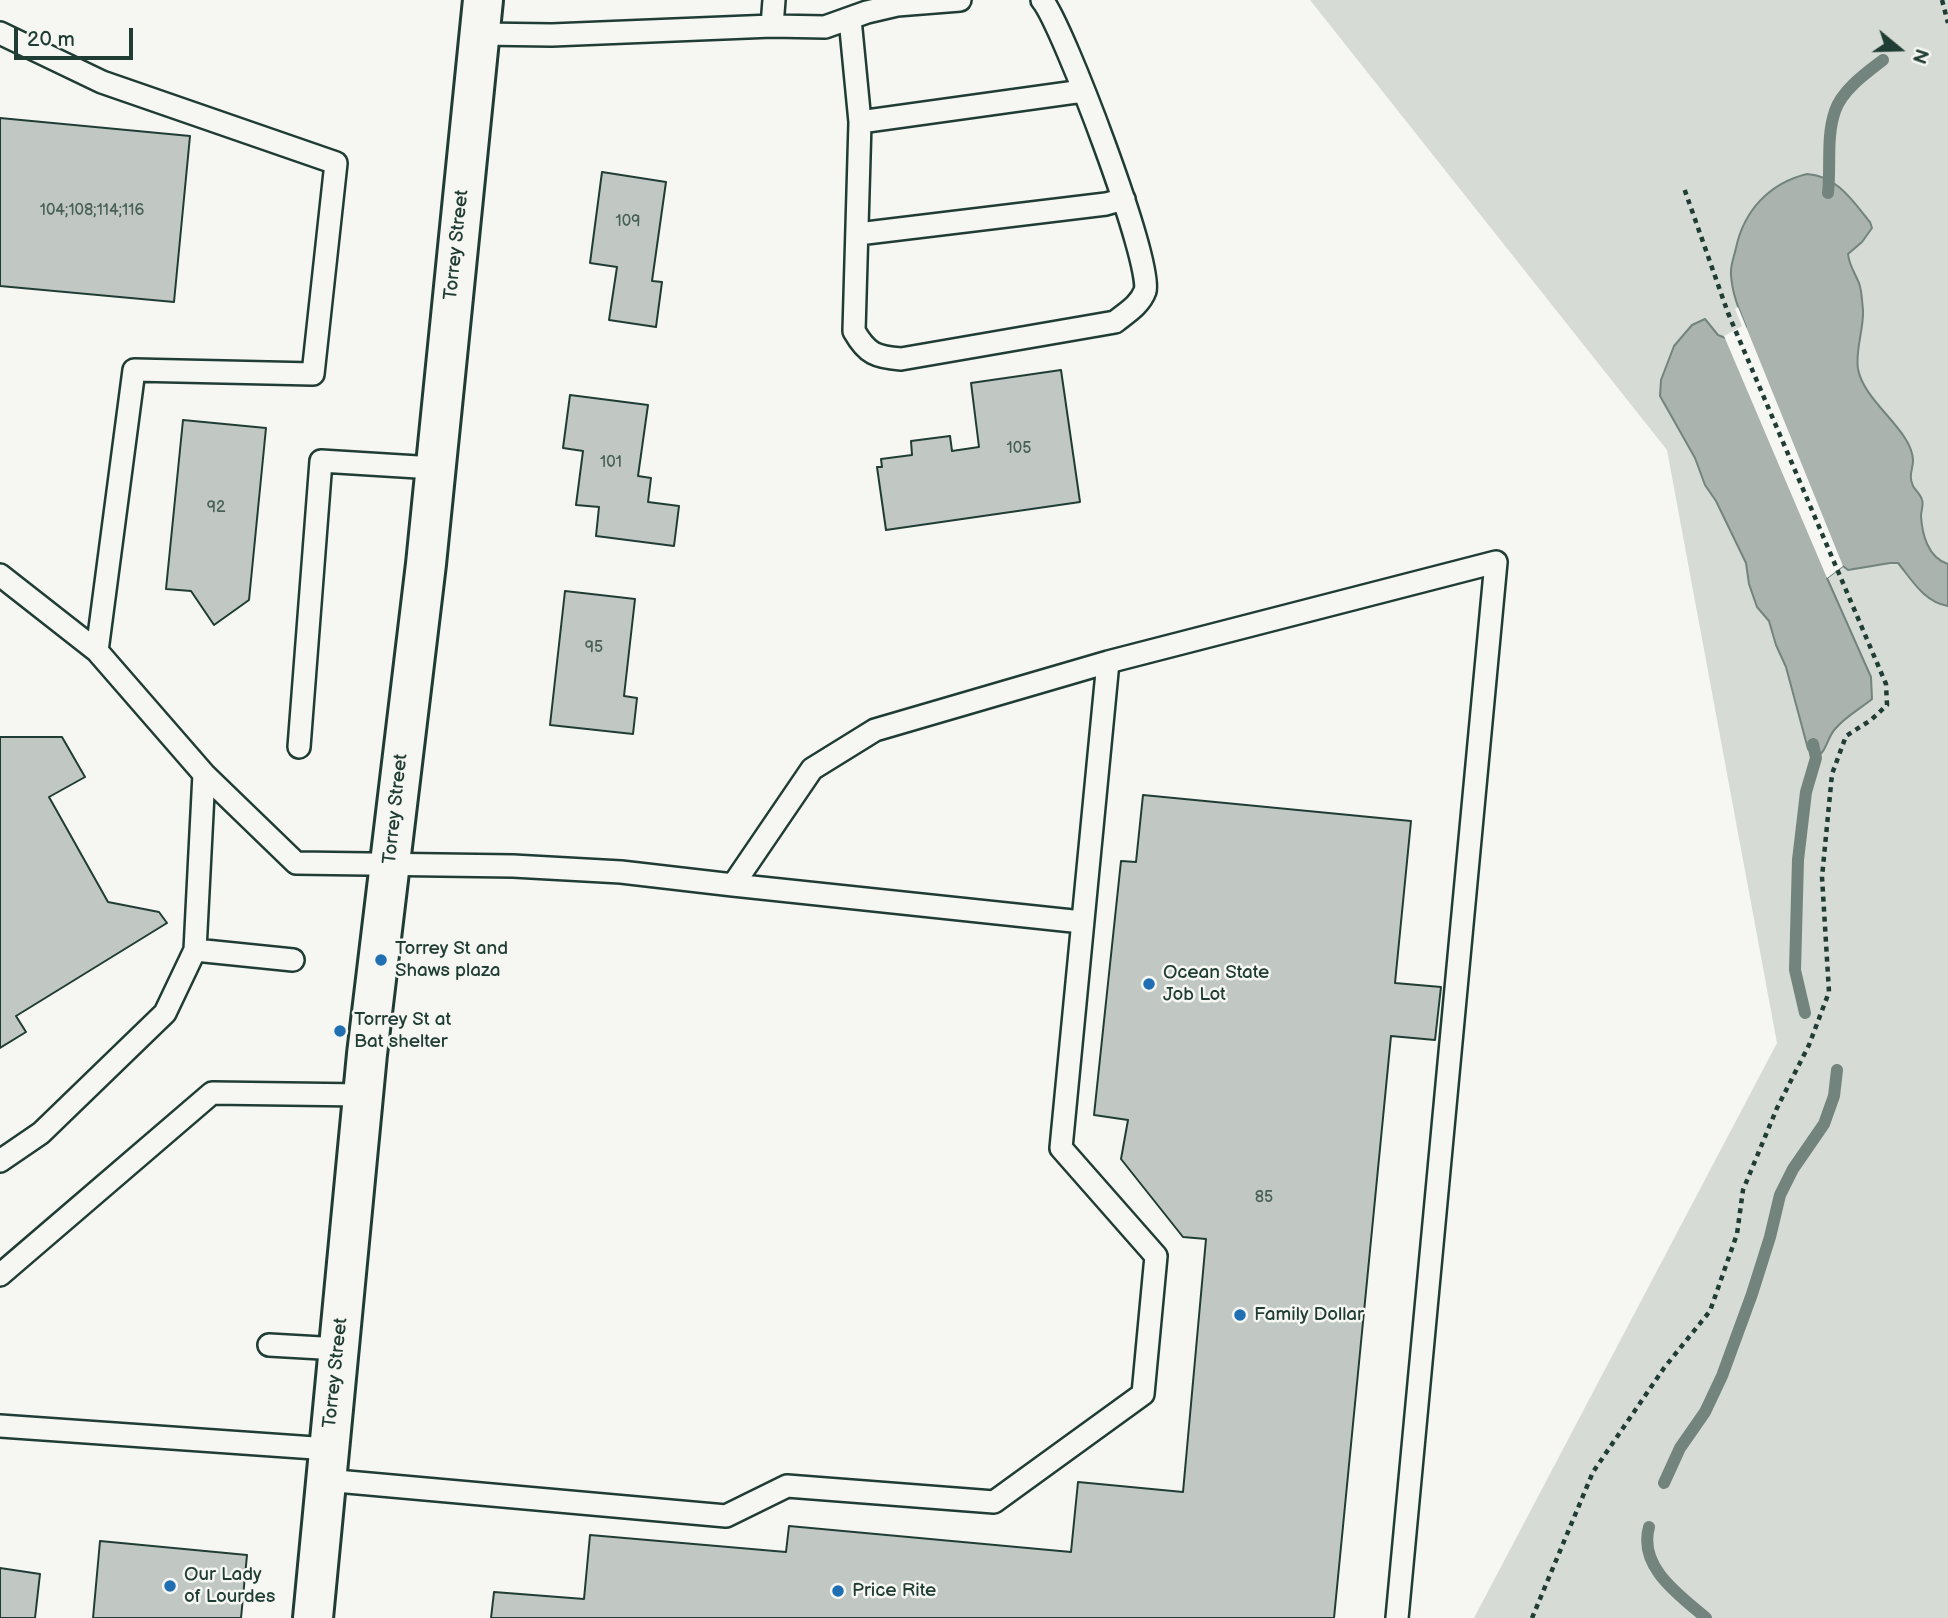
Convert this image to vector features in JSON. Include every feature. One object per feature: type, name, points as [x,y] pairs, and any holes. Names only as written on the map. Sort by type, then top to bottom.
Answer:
[{"type":"main road","name":"Torrey Street","points":[[313,1618],[363,1095],[391,863],[396,796],[426,564],[481,17]]},
{"type":"lane","points":[[772,26],[774,0]]},
{"type":"lane","points":[[481,17],[552,35],[772,26],[825,27],[897,5],[961,0]]},
{"type":"lane","points":[[850,19],[860,122],[854,331],[863,347],[881,357],[901,359],[1115,321],[1134,308],[1145,290],[1144,267],[1124,199],[1083,91],[1042,0]]},
{"type":"lane","points":[[0,33],[102,82],[336,163],[313,374],[134,370],[97,651]]},
{"type":"lane","points":[[860,122],[1083,91]]},
{"type":"lane","points":[[858,234],[1107,204],[1124,199]]},
{"type":"lane","points":[[299,747],[321,461],[434,468]]},
{"type":"lane","points":[[733,885],[812,769],[875,730],[1108,662],[1496,562],[1397,1618]]},
{"type":"lane","points":[[0,575],[97,651],[204,774],[296,863],[391,863],[621,872],[1083,922]]},
{"type":"lane","points":[[0,1426],[327,1464],[726,1516],[787,1486],[995,1502],[1143,1394],[1156,1256],[1061,1148],[1108,662]]},
{"type":"lane","points":[[0,1161],[41,1133],[166,1013],[195,950],[204,774]]},
{"type":"lane","points":[[195,950],[293,960]]},
{"type":"lane","points":[[0,1275],[212,1093],[363,1095]]},
{"type":"lane","points":[[269,1345],[339,1349]]},
{"type":"path","points":[[1942,0],[1948,23]]},
{"type":"path","points":[[1532,1618],[1592,1472],[1664,1368],[1710,1311],[1737,1234],[1743,1190],[1777,1108],[1810,1045],[1829,992],[1822,877],[1832,774],[1846,736],[1871,720],[1887,705],[1886,684],[1728,313],[1684,188]]},
{"type":"shaded area","points":[[1310,0],[1948,0],[1948,1618],[1474,1618],[1777,1043],[1667,450]]},
{"type":"shaded area","points":[[1807,174],[1827,179],[1843,190],[1870,222],[1872,228],[1862,242],[1848,254],[1860,286],[1863,310],[1858,369],[1869,393],[1911,449],[1911,479],[1923,502],[1921,516],[1925,538],[1935,556],[1948,564],[1948,606],[1925,595],[1898,563],[1848,570],[1843,566],[1827,578],[1871,677],[1872,699],[1839,724],[1816,758],[1808,749],[1786,667],[1769,621],[1757,607],[1749,584],[1746,563],[1716,501],[1705,485],[1695,458],[1660,396],[1661,380],[1674,346],[1692,325],[1705,319],[1718,335],[1728,339],[1746,327],[1734,295],[1731,275],[1740,234],[1752,210],[1770,191]]},
{"type":"pier","points":[[1738,307],[1843,566],[1827,578],[1724,336],[1742,326],[1735,309]]},
{"type":"building","points":[[0,118],[190,136],[174,302],[0,286]]},
{"type":"building","points":[[602,172],[666,182],[652,281],[662,282],[656,327],[609,320],[617,267],[590,263]]},
{"type":"building","points":[[1061,370],[1080,502],[886,530],[877,467],[882,467],[881,459],[912,455],[911,441],[950,436],[952,451],[979,447],[971,383]]},
{"type":"building","points":[[570,395],[648,405],[638,476],[651,478],[648,502],[679,506],[674,546],[596,536],[599,507],[576,505],[583,451],[563,448]]},
{"type":"building","points":[[183,420],[266,428],[249,600],[214,625],[191,591],[166,589]]},
{"type":"building","points":[[565,591],[635,599],[624,696],[637,698],[633,734],[550,725]]},
{"type":"building","points":[[0,737],[62,737],[85,777],[49,797],[108,902],[159,912],[167,923],[16,1016],[26,1032],[0,1048]]},
{"type":"building","points":[[1143,795],[1411,821],[1395,983],[1441,987],[1435,1040],[1391,1036],[1334,1618],[491,1618],[494,1592],[584,1599],[590,1535],[786,1552],[789,1526],[1071,1552],[1078,1482],[1183,1492],[1206,1239],[1183,1237],[1121,1159],[1128,1120],[1094,1115],[1121,861],[1136,862]]},
{"type":"building","name":"Our Lady of Lourdes","points":[[100,1541],[247,1555],[241,1618],[93,1618]]},
{"type":"building","points":[[0,1568],[40,1574],[35,1618],[0,1618]]},
{"type":"waterway","points":[[1828,193],[1832,121],[1838,103],[1862,76],[1883,60]]},
{"type":"waterway","points":[[1805,1013],[1795,970],[1798,860],[1806,792],[1816,758],[1813,744]]},
{"type":"waterway","points":[[1664,1483],[1680,1448],[1705,1412],[1722,1376],[1752,1294],[1780,1195],[1793,1169],[1824,1124],[1834,1096],[1837,1070]]},
{"type":"waterway","points":[[1649,1527],[1649,1555],[1655,1567],[1673,1590],[1706,1618]]},
{"type":"place","name":"Torrey St and Shaws plaza","points":[[381,960]]},
{"type":"place","name":"Ocean State Job Lot","points":[[1149,984]]},
{"type":"place","name":"Torrey St at Bat shelter","points":[[340,1031]]},
{"type":"place","name":"Family Dollar","points":[[1240,1315]]},
{"type":"place","name":"Our Lady of Lourdes","points":[[170,1586]]},
{"type":"place","name":"Price Rite","points":[[838,1591]]}]
